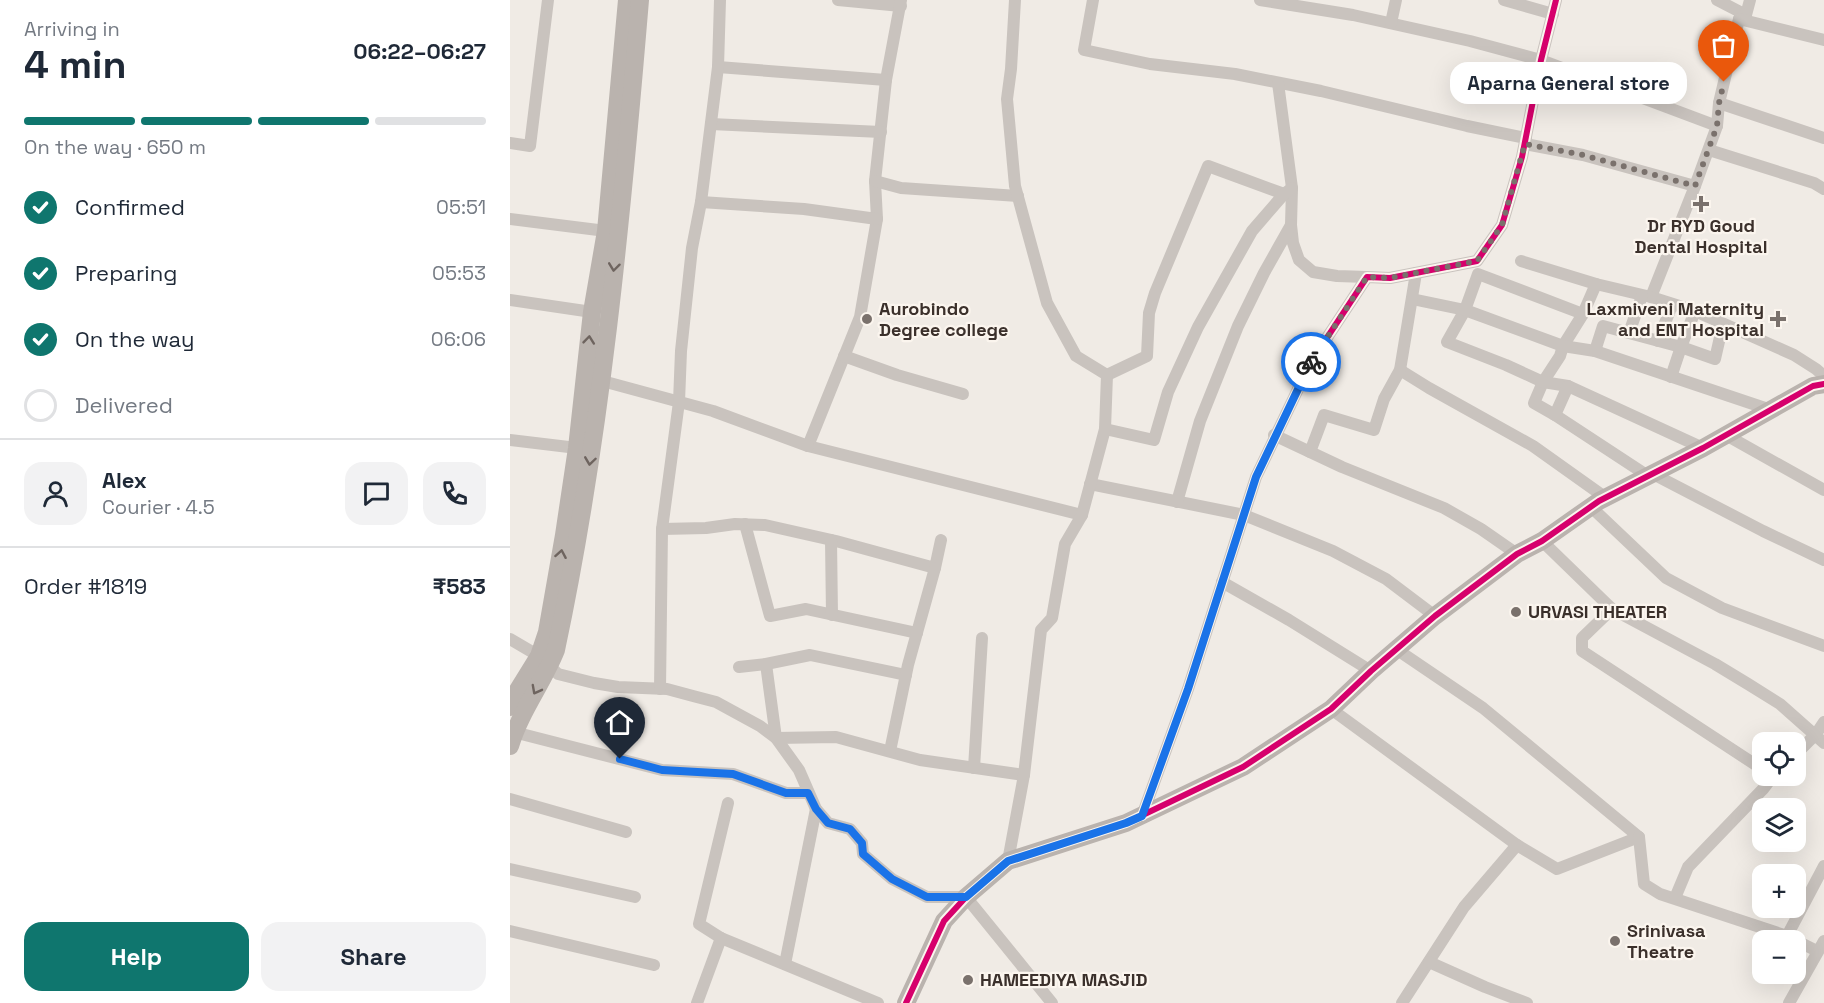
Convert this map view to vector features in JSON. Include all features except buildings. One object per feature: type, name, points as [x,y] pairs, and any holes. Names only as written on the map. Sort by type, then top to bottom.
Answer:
[{"type":"main road","points":[[511,700],[556,650],[578,538],[592,378],[592,312],[606,231],[627,0]]},
{"type":"main road","points":[[511,736],[544,661],[577,448],[618,233],[640,0]]},
{"type":"main road","points":[[906,1003],[944,921],[966,897],[1008,861],[1126,823],[1244,767],[1331,709],[1371,670],[1435,616],[1516,554],[1542,541],[1598,502],[1703,448],[1813,386],[1824,384]]},
{"type":"street","points":[[510,143],[530,146],[548,0]]},
{"type":"street","points":[[660,689],[662,529],[679,402],[681,351],[692,248],[702,202],[718,67],[720,0]]},
{"type":"street","points":[[808,446],[860,317],[877,219],[875,181],[886,80],[901,3],[838,0]]},
{"type":"street","points":[[1015,0],[1007,99],[1012,160],[1018,196],[1047,303],[1076,356],[1107,375]]},
{"type":"street","points":[[1093,0],[1084,50],[1150,64],[1235,74],[1356,99],[1583,155],[1695,186]]},
{"type":"street","points":[[1260,0],[1353,15],[1470,40],[1541,60],[1717,126]]},
{"type":"street","points":[[1391,23],[1395,0]]},
{"type":"street","points":[[1504,0],[1553,14]]},
{"type":"street","points":[[1278,83],[1293,243],[1299,260],[1313,272],[1336,276],[1390,278],[1477,261],[1502,225],[1525,141],[1556,0]]},
{"type":"street","points":[[1717,0],[1743,17],[1824,40]]},
{"type":"street","points":[[1629,333],[1647,297],[1709,150],[1717,126],[1719,103],[1743,17],[1750,0]]},
{"type":"street","points":[[718,67],[886,80]]},
{"type":"street","points":[[1719,103],[1824,138]]},
{"type":"street","points":[[711,124],[881,132]]},
{"type":"street","points":[[1709,150],[1814,183],[1824,189]]},
{"type":"street","points":[[1107,375],[1146,356],[1149,313],[1155,293],[1208,166],[1288,191]]},
{"type":"street","points":[[875,181],[901,188],[1018,196]]},
{"type":"street","points":[[1106,429],[1154,440],[1168,392],[1198,327],[1252,231],[1288,191]]},
{"type":"street","points":[[702,202],[804,209],[877,219]]},
{"type":"street","points":[[510,219],[606,231]]},
{"type":"street","points":[[1177,502],[1200,421],[1238,326],[1291,225]]},
{"type":"street","points":[[1521,261],[1695,311],[1794,355],[1824,376]]},
{"type":"street","points":[[1310,452],[1324,415],[1374,430],[1384,399],[1400,370],[1416,273]]},
{"type":"street","points":[[1583,314],[1479,274],[1465,310],[1447,342],[1543,382],[1568,386],[1703,448]]},
{"type":"street","points":[[1142,816],[1188,689],[1256,477],[1274,435],[1311,362],[1367,277]]},
{"type":"street","points":[[1596,284],[1583,314],[1543,382],[1534,403],[1651,475],[1824,560]]},
{"type":"street","points":[[1412,299],[1465,310],[1563,346],[1595,351],[1771,410]]},
{"type":"street","points":[[510,300],[592,312]]},
{"type":"street","points":[[1658,341],[1672,305]]},
{"type":"street","points":[[1671,377],[1695,311]]},
{"type":"street","points":[[1595,351],[1603,326],[1681,347],[1715,359],[1723,324]]},
{"type":"street","points":[[844,356],[897,375],[963,394]]},
{"type":"street","points":[[1400,370],[1533,446],[1598,502],[1666,578],[1722,608],[1824,646]]},
{"type":"street","points":[[1008,861],[1024,775],[1041,630],[1052,618],[1065,544],[1082,515],[1106,429],[1107,375]]},
{"type":"street","points":[[592,378],[713,411],[808,446],[1082,515]]},
{"type":"street","points":[[1555,415],[1568,386]]},
{"type":"street","points":[[1274,435],[1342,467],[1444,507],[1481,529],[1516,554]]},
{"type":"street","points":[[1726,435],[1824,490]]},
{"type":"street","points":[[510,440],[577,448]]},
{"type":"street","points":[[1090,484],[1244,515],[1333,550],[1386,579],[1435,616]]},
{"type":"street","points":[[662,529],[706,528],[735,524],[765,525],[936,568]]},
{"type":"street","points":[[745,524],[770,616],[806,609],[916,633]]},
{"type":"street","points":[[831,540],[832,615]]},
{"type":"street","points":[[890,751],[916,633],[936,568],[941,540]]},
{"type":"street","points":[[1542,541],[1612,609],[1731,674],[1780,704],[1820,739]]},
{"type":"street","points":[[1222,582],[1371,670]]},
{"type":"street","points":[[1612,609],[1582,638],[1582,651],[1752,762]]},
{"type":"street","points":[[974,768],[982,638]]},
{"type":"street","points":[[510,639],[544,661],[558,674],[618,687],[667,689],[716,702],[760,726],[776,738],[799,770],[816,809],[828,823],[850,829],[862,843],[863,854],[892,879],[927,897],[966,897],[1052,1003]]},
{"type":"street","points":[[1396,649],[1483,708],[1639,837],[1644,884],[1660,894],[1769,930]]},
{"type":"street","points":[[739,667],[810,656],[906,675]]},
{"type":"street","points":[[766,664],[776,738]]},
{"type":"street","points":[[1331,709],[1517,845],[1557,869],[1639,837]]},
{"type":"street","points":[[1806,748],[1820,739],[1824,722]]},
{"type":"street","points":[[511,736],[662,770],[733,774],[786,793],[808,793]]},
{"type":"street","points":[[776,738],[836,737],[920,760],[1024,775]]},
{"type":"street","points":[[1675,898],[1688,867],[1766,786]]},
{"type":"street","points":[[510,799],[626,832]]},
{"type":"street","points":[[728,803],[699,924],[721,938],[878,1003]]},
{"type":"street","points":[[785,964],[816,809]]},
{"type":"street","points":[[1402,1003],[1464,907],[1517,845]]},
{"type":"street","points":[[1790,930],[1824,866]]},
{"type":"street","points":[[510,869],[635,897]]},
{"type":"street","points":[[510,931],[654,964]]},
{"type":"street","points":[[698,1003],[721,938]]},
{"type":"street","points":[[1789,1003],[1821,946],[1806,942]]},
{"type":"street","points":[[1429,962],[1527,1003]]},
{"type":"cycle path","points":[[1142,816],[1188,689],[1256,477],[1311,362],[1367,277],[1390,278],[1477,261],[1502,225],[1522,157],[1541,60],[1556,0]]},
{"type":"cycle path","points":[[906,1003],[944,921],[966,897],[1008,861],[1126,823],[1243,767],[1331,709],[1435,616],[1517,554],[1542,541],[1599,501],[1703,448],[1813,386],[1824,384]]},
{"type":"way so far","points":[[1311,362],[1367,277],[1390,278],[1477,261],[1502,225],[1525,144],[1583,155],[1695,186],[1717,126],[1724,82]]},
{"type":"place","name":"Aparna General store","points":[[1724,82]]},
{"type":"place","name":"Dr RYD Goud Dental Hospital","points":[[1701,204]]},
{"type":"place","name":"Aurobindo Degree college","points":[[867,319]]},
{"type":"place","name":"Laxmiveni Maternity and ENT Hospital","points":[[1778,319]]},
{"type":"place","name":"URVASI THEATER","points":[[1516,612]]},
{"type":"place","name":"Srinivasa Theatre","points":[[1615,941]]},
{"type":"place","name":"HAMEEDIYA MASJID","points":[[968,980]]},
{"type":"route","points":[[620,759],[662,770],[733,774],[786,793],[808,793],[816,809],[828,823],[850,829],[862,843],[863,854],[892,879],[927,897],[966,897],[1008,861],[1142,816],[1188,689],[1256,477],[1274,435],[1311,362]]}]
